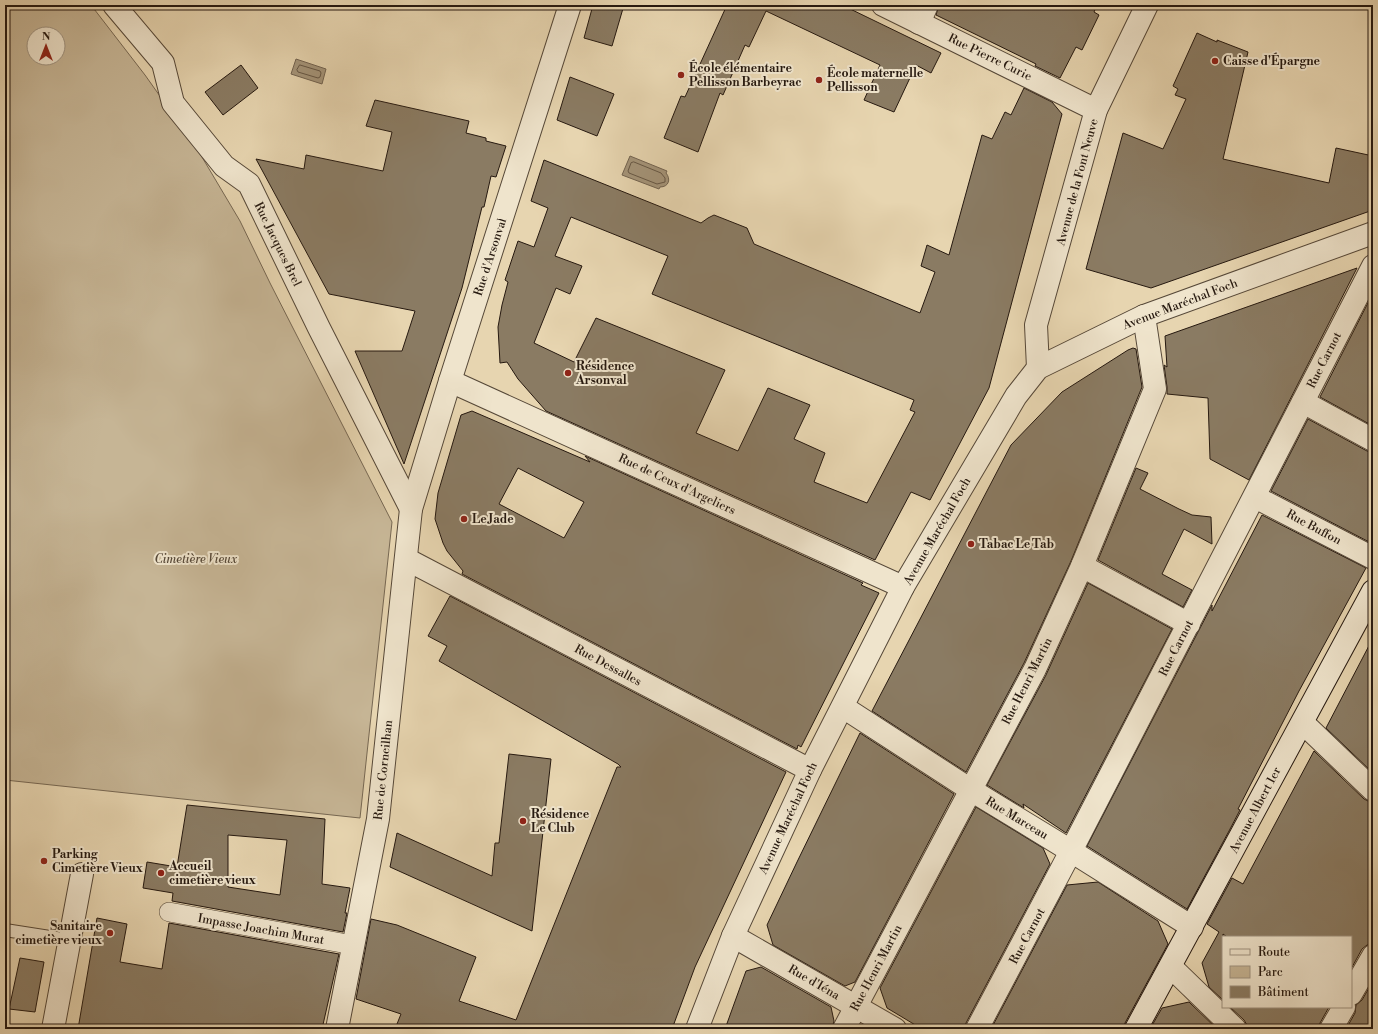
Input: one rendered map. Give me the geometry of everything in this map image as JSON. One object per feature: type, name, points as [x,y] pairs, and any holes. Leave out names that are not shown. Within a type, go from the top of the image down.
[{"type":"street","name":"Rue Jacques Brel","points":[[114,5],[163,63],[173,103],[224,166],[249,184],[319,328],[411,509]]},
{"type":"street","name":"Rue d'Arsonval","points":[[411,509],[450,381],[570,5]]},
{"type":"street","name":"Rue Pierre Curie","points":[[883,5],[923,14],[1096,110]]},
{"type":"street","name":"Avenue de la Font Neuve","points":[[1038,368],[1036,325],[1096,110],[1147,5]]},
{"type":"street","name":"Avenue Maréchal Foch","points":[[697,1029],[733,936],[810,770],[903,587],[1016,396],[1038,368],[1144,316],[1373,233]]},
{"type":"street","name":"Rue Carnot","points":[[977,1029],[1072,851],[1373,266]]},
{"type":"street","name":"Rue Henri Martin","points":[[844,1029],[1035,669],[1082,566],[1155,389],[1144,316]]},
{"type":"street","name":"Rue de Ceux d'Argeliers","points":[[450,381],[903,587]]},
{"type":"street","points":[[1303,402],[1373,440]]},
{"type":"street","name":"Rue Buffon","points":[[1255,497],[1373,558]]},
{"type":"street","name":"Rue de Corneilhan","points":[[336,1029],[378,819],[411,509]]},
{"type":"street","name":"Rue Dessalles","points":[[406,559],[810,770]]},
{"type":"street","points":[[1082,566],[1189,624]]},
{"type":"street","name":"Avenue Albert 1er","points":[[1136,1029],[1373,591]]},
{"type":"street","name":"Rue Marceau","points":[[843,707],[971,790],[1072,851],[1192,927]]},
{"type":"street","points":[[1302,723],[1373,790]]},
{"type":"street","points":[[53,1029],[82,874]]},
{"type":"street","name":"Impasse Joachim Murat","points":[[169,912],[353,945]]},
{"type":"street","name":"Rue d'Iéna","points":[[733,936],[895,1029]]},
{"type":"street","points":[[1352,992],[1373,956]]},
{"type":"street","points":[[1170,967],[1235,1029]]},
{"type":"street","points":[[1331,1029],[1343,1008]]},
{"type":"lane","points":[[5,930],[69,940]]},
{"type":"green space","name":"Cimetière Vieux","points":[[5,5],[91,5],[145,75],[196,147],[240,221],[392,522],[360,818],[5,780]]},
{"type":"water","points":[[296,59],[326,69],[322,84],[291,74]]},
{"type":"water","points":[[630,156],[667,171],[666,173],[669,180],[667,184],[659,189],[622,175]]},
{"type":"building","points":[[593,5],[624,5],[612,46],[584,38]]},
{"type":"building","points":[[727,5],[842,5],[941,53],[931,73],[916,65],[894,112],[864,100],[880,65],[766,11],[749,47],[745,45],[723,95],[720,93],[698,152],[664,138],[681,96],[685,97]]},
{"type":"building","points":[[939,5],[1097,5],[1094,12],[1099,15],[1082,50],[1076,47],[1060,78],[1035,66],[1036,64],[936,15]]},
{"type":"building","points":[[1197,33],[1217,42],[1217,40],[1248,52],[1223,159],[1329,183],[1336,148],[1373,156],[1373,210],[1151,288],[1086,269],[1123,133],[1163,149],[1186,99],[1175,95],[1178,89],[1173,86]]},
{"type":"building","points":[[241,65],[258,88],[223,115],[205,92]]},
{"type":"building","points":[[570,77],[614,94],[597,136],[557,120]]},
{"type":"building","points":[[1024,88],[1052,102],[1062,114],[989,388],[930,500],[911,492],[875,560],[546,411],[518,379],[507,362],[500,363],[498,327],[508,282],[505,280],[518,241],[534,247],[548,208],[531,201],[544,160],[701,223],[714,215],[747,228],[754,244],[920,313],[935,272],[921,266],[927,245],[949,255],[982,135],[992,139],[1005,112],[1011,115]],"holes":[[[571,217],[668,256],[652,294],[914,400],[910,410],[915,412],[867,503],[814,482],[825,453],[794,439],[810,405],[768,388],[738,451],[696,433],[725,370],[596,318],[574,362],[534,343],[556,288],[570,294],[582,266],[555,256]]]},
{"type":"building","points":[[375,100],[469,121],[466,133],[486,138],[486,141],[506,146],[496,177],[491,176],[462,288],[404,464],[355,351],[402,351],[415,311],[329,294],[256,159],[304,169],[306,155],[383,171],[392,132],[366,126]]},
{"type":"building","points":[[1357,268],[1249,480],[1210,459],[1208,398],[1167,394],[1164,365],[1167,367],[1165,336]]},
{"type":"building","points":[[1373,293],[1373,426],[1320,397]]},
{"type":"building","points":[[1133,348],[1136,349],[1142,387],[1071,561],[1024,663],[966,772],[872,711],[1011,445],[1062,392]]},
{"type":"building","points":[[472,411],[590,462],[585,456],[863,583],[861,585],[879,593],[801,747],[798,745],[797,749],[462,574],[463,571],[447,551],[443,543],[435,519],[438,493],[461,415]],"holes":[[[518,468],[584,502],[564,538],[499,504]]]},
{"type":"building","points":[[1308,419],[1367,451],[1373,452],[1373,544],[1271,491]]},
{"type":"building","points":[[1136,468],[1148,473],[1140,489],[1192,515],[1211,517],[1212,544],[1184,529],[1162,574],[1192,590],[1183,607],[1098,560]]},
{"type":"building","points":[[1262,515],[1366,568],[1299,691],[1238,809],[1240,810],[1187,909],[1087,846],[1212,605],[1212,611]]},
{"type":"building","points":[[1088,583],[1172,629],[1066,833],[1023,804],[1024,808],[987,785],[1046,675]]},
{"type":"building","points":[[450,596],[786,772],[695,967],[672,1029],[395,1029],[401,1014],[356,999],[371,919],[397,925],[476,957],[459,1001],[516,1020],[617,767],[621,767],[439,661],[447,646],[428,636]]},
{"type":"building","points":[[1373,638],[1373,773],[1326,728]]},
{"type":"building","points":[[860,733],[954,794],[855,982],[845,986],[773,945],[767,925]]},
{"type":"building","points":[[1314,751],[1364,799],[1373,802],[1373,944],[1367,945],[1362,949],[1352,967],[1352,936],[1226,936],[1223,934],[1222,999],[1209,987],[1202,963],[1219,932],[1207,924],[1232,878],[1243,884]]},
{"type":"building","points":[[509,754],[551,759],[532,931],[390,867],[397,833],[492,876],[495,843],[499,843]]},
{"type":"building","points":[[187,805],[325,819],[322,884],[350,888],[343,932],[172,901],[173,893],[143,888],[147,862],[177,867]],"holes":[[[228,835],[287,840],[280,895],[228,887]]]},
{"type":"building","points":[[976,807],[1043,848],[1050,864],[966,1023],[965,1029],[922,1029],[887,1008],[880,988]]},
{"type":"building","points":[[1098,882],[1158,921],[1168,944],[1125,1023],[1124,1029],[991,1029],[1067,885]]},
{"type":"building","points":[[97,918],[127,924],[120,962],[162,969],[169,923],[339,954],[322,1029],[78,1029]]},
{"type":"building","points":[[20,958],[44,962],[35,1012],[9,1009]]},
{"type":"building","points":[[761,967],[831,1007],[834,1021],[832,1029],[725,1029],[746,971]]},
{"type":"building","points":[[1373,981],[1373,1029],[1346,1029],[1355,1013],[1356,1005],[1362,1000]]},
{"type":"building","points":[[1189,1002],[1217,1029],[1150,1029],[1162,1008]]},
{"type":"building","points":[[1231,1008],[1328,1008],[1320,1023],[1319,1029],[1247,1029],[1247,1025],[1244,1020]]},
{"type":"place","name":"Caisse d'Épargne","points":[[1215,61]]},
{"type":"place","name":"École élémentaire Pellisson Barbeyrac","points":[[681,75]]},
{"type":"place","name":"École maternelle Pellisson","points":[[819,80]]},
{"type":"place","name":"Résidence Arsonval","points":[[568,373]]},
{"type":"place","name":"Le Jade","points":[[464,519]]},
{"type":"place","name":"Tabac Le Tab","points":[[971,544]]},
{"type":"place","name":"Résidence Le Club","points":[[523,821]]},
{"type":"place","name":"Parking Cimetière Vieux","points":[[44,861]]},
{"type":"place","name":"Accueil cimetière vieux","points":[[161,873]]},
{"type":"place","name":"Sanitaire cimetière vieux","points":[[110,933]]}]
